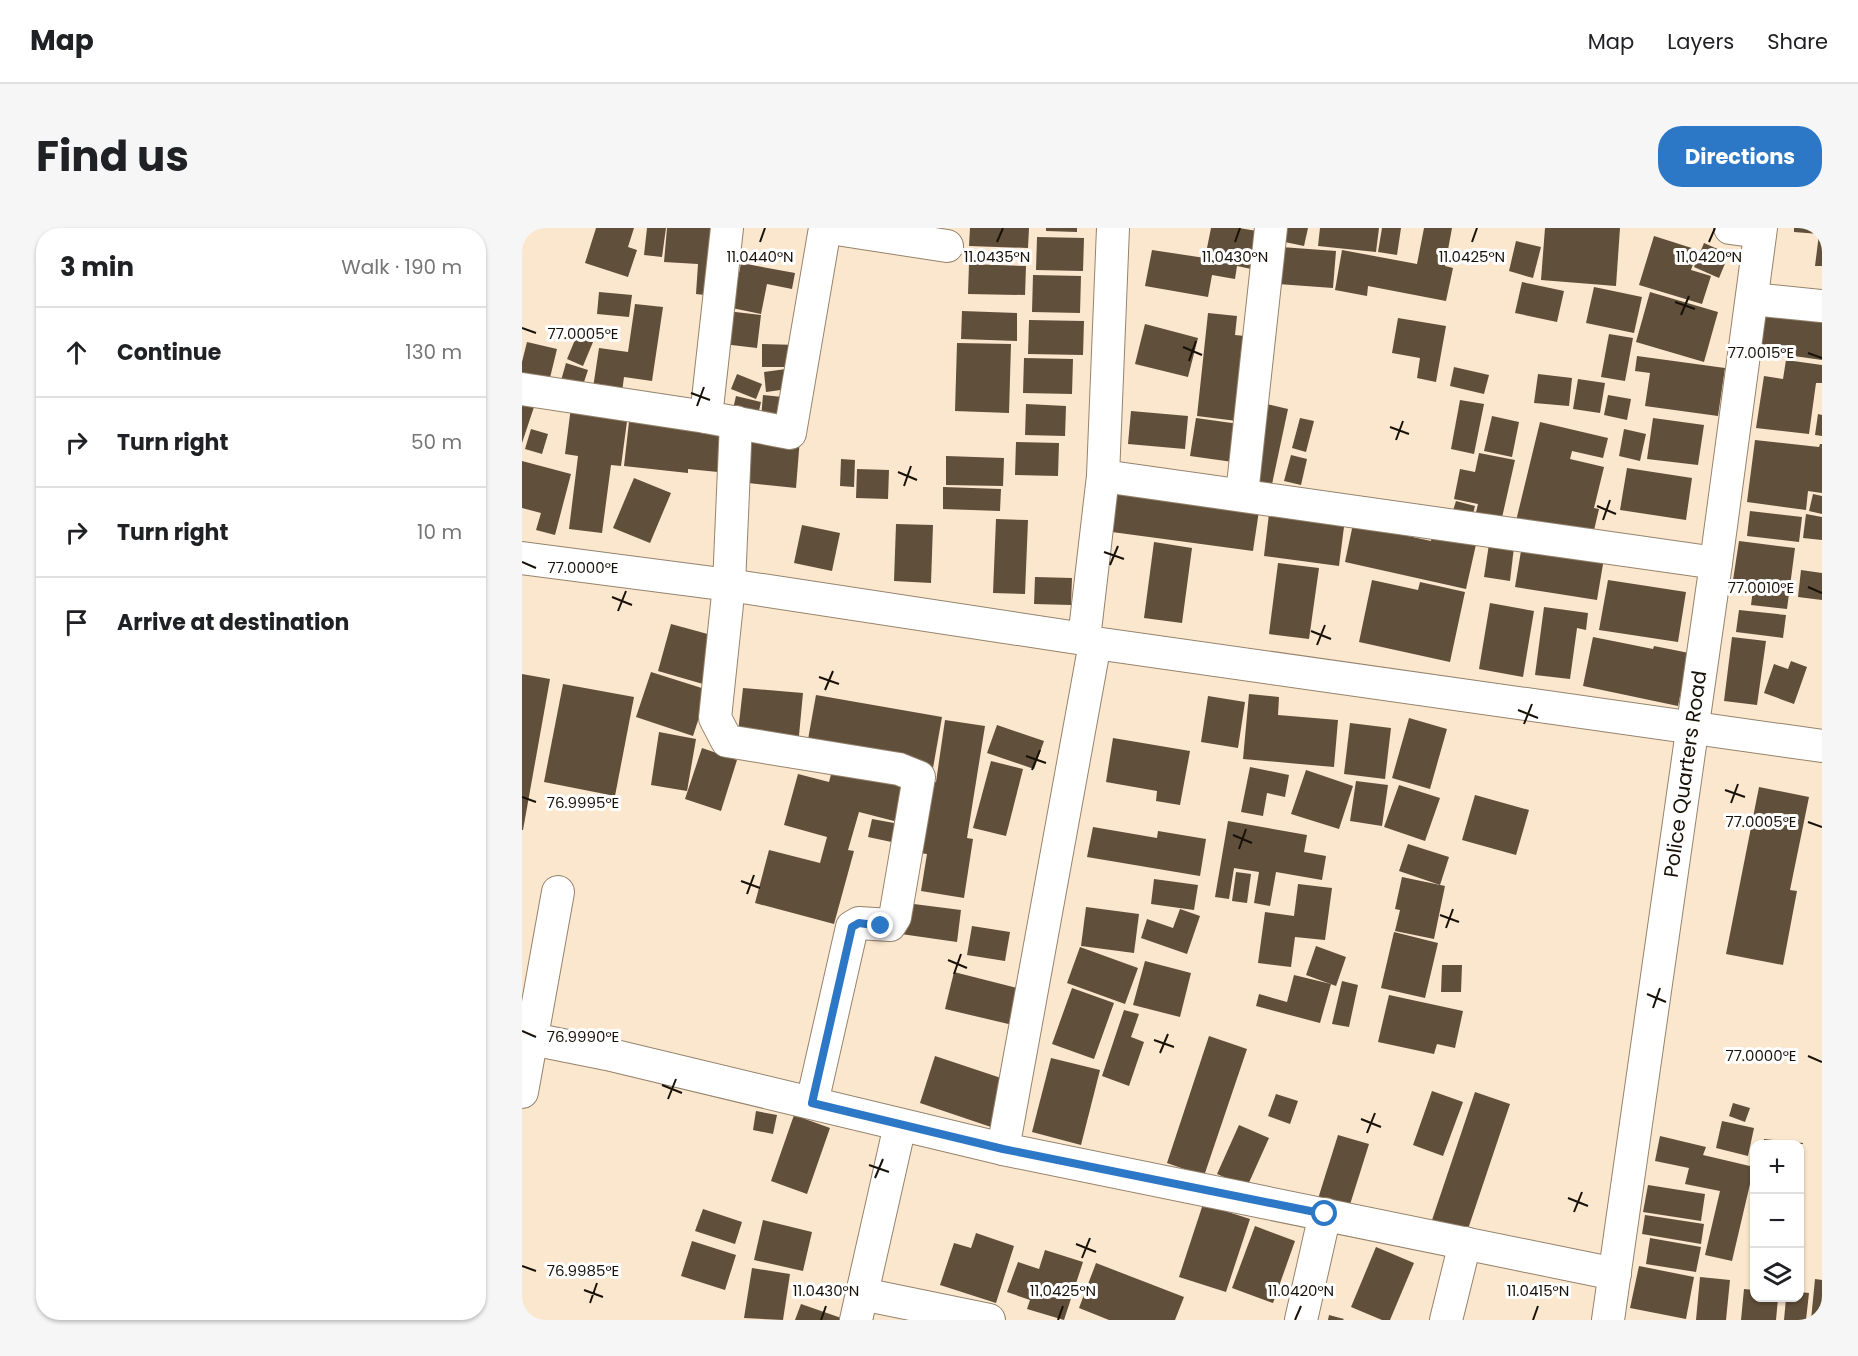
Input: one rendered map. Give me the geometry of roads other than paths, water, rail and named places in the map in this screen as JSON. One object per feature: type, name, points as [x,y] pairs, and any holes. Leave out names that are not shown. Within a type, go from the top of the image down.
[{"type":"street","points":[[728,228],[721,419],[729,585],[715,718],[727,741],[899,769],[919,777],[895,917],[890,925],[859,923],[852,927],[812,1103]]},
{"type":"street","points":[[522,389],[721,419],[790,433],[825,228]]},
{"type":"street","points":[[830,228],[947,246]]},
{"type":"street","points":[[1003,1149],[1090,641],[1103,476],[1113,228]]},
{"type":"street","points":[[1242,494],[1271,228]]},
{"type":"street","name":"Police Quarters Road","points":[[1608,1320],[1752,299],[1750,229]]},
{"type":"street","points":[[1752,299],[1822,306]]},
{"type":"street","points":[[1103,476],[1716,563]]},
{"type":"street","points":[[522,558],[729,585],[1090,641],[1822,746]]},
{"type":"street","points":[[522,1092],[558,892]]},
{"type":"street","points":[[532,1040],[607,1054],[1003,1149],[1615,1274]]},
{"type":"street","points":[[900,1125],[859,1307],[989,1320]]},
{"type":"street","points":[[1301,1320],[1325,1214]]},
{"type":"street","points":[[1446,1320],[1465,1243]]}]
